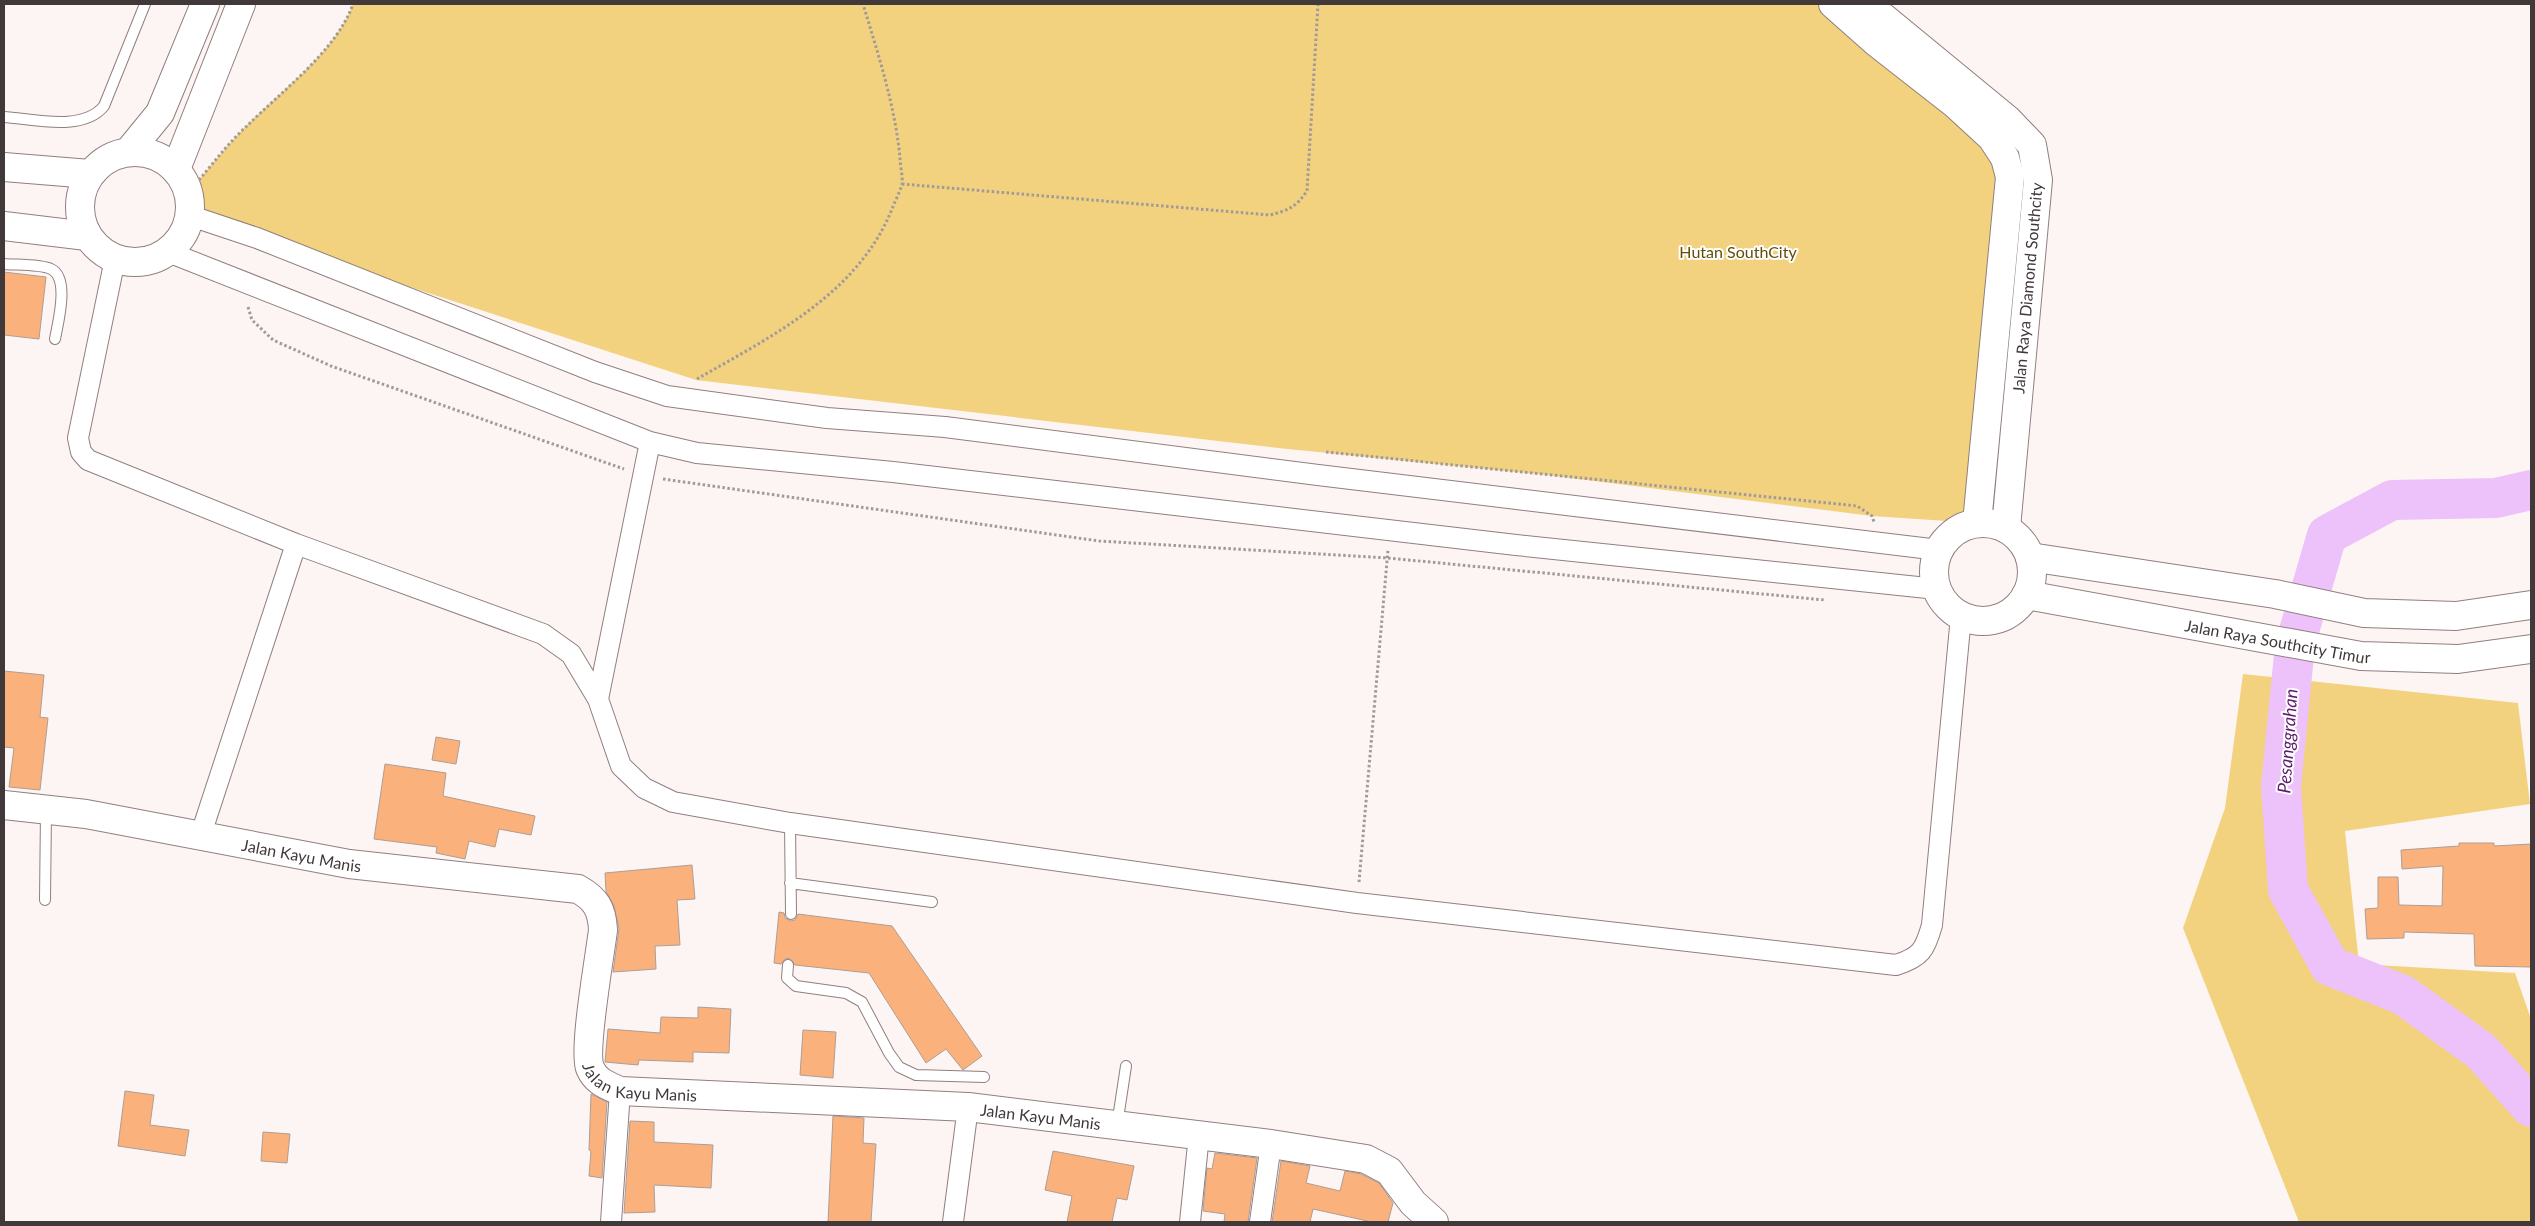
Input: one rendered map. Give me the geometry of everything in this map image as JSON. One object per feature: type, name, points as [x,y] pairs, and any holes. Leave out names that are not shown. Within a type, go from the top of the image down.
[{"type":"street","points":[[129,151],[160,113],[205,4]]},
{"type":"street","points":[[241,4],[185,192],[183,237],[168,252],[151,260],[133,263],[115,259],[99,250],[87,236],[80,215],[81,194],[90,174],[107,158],[129,151],[147,152],[163,158],[185,192],[257,238],[595,372],[667,396],[827,418],[945,427],[1939,550]]},
{"type":"street","name":"Jalan Raya Diamond Southcity","points":[[1833,4],[1878,44],[1955,104],[1992,138],[2005,158],[2010,176],[1977,523]]},
{"type":"street","name":"Jalan Raya Diamond Southcity","points":[[1867,4],[2007,119],[2032,145],[2038,180],[2006,528]]},
{"type":"street","points":[[4,167],[90,174]]},
{"type":"street","points":[[7,228],[87,236]]},
{"type":"street","points":[[168,252],[650,442],[697,453],[893,472],[1174,507],[1937,589]]},
{"type":"street","points":[[115,259],[78,438],[81,452],[88,460],[296,544],[543,634],[571,654],[598,699],[621,766],[644,788],[674,802],[790,824],[1357,903],[1896,965],[1914,960],[1926,946],[1932,925],[1961,616]]},
{"type":"street","points":[[598,699],[650,442]]},
{"type":"street","points":[[1977,523],[1992,524],[2006,528],[2021,541],[2030,557],[2032,576],[2026,594],[2015,609],[1998,618],[1979,620],[1961,616],[1946,604],[1937,589],[1934,569],[1939,550],[1948,537],[1961,528],[1977,523]]},
{"type":"street","points":[[200,837],[296,544]]},
{"type":"street","points":[[2030,557],[2275,594],[2374,613],[2456,616],[2531,605]]},
{"type":"street","name":"Jalan Raya Southcity Timur","points":[[2026,594],[2362,656],[2458,659],[2531,649]]},
{"type":"street","name":"Jalan Kayu Manis","points":[[4,806],[86,814],[349,864],[578,889],[592,897],[602,914],[603,930],[588,1056],[595,1077],[603,1084],[620,1091],[968,1107],[1271,1144],[1366,1159],[1377,1163],[1389,1171],[1413,1203],[1434,1222]]},
{"type":"street","points":[[611,1222],[620,1091]]},
{"type":"street","points":[[953,1222],[968,1107]]},
{"type":"street","points":[[1190,1222],[1199,1135]]},
{"type":"street","points":[[1260,1222],[1271,1144]]},
{"type":"lane","points":[[4,118],[79,122],[98,114],[104,106],[144,4]]},
{"type":"lane","points":[[4,264],[50,269],[59,275],[62,286],[55,339]]},
{"type":"lane","points":[[45,900],[46,809]]},
{"type":"lane","points":[[790,824],[791,914]]},
{"type":"lane","points":[[790,883],[932,902]]},
{"type":"lane","points":[[788,965],[787,978],[796,986],[846,993],[862,1002],[889,1054],[899,1068],[916,1075],[984,1077]]},
{"type":"lane","points":[[1117,1125],[1126,1066]]},
{"type":"path","points":[[185,192],[246,126],[324,49],[341,28],[353,4]]},
{"type":"path","points":[[667,396],[778,332],[854,272],[888,219],[902,184],[898,142],[884,73],[863,4]]},
{"type":"path","points":[[902,184],[1270,215],[1284,211],[1297,205],[1307,191],[1318,4]]},
{"type":"path","points":[[696,380],[705,381]]},
{"type":"path","points":[[1316,451],[1857,506],[1872,516],[1884,544]]},
{"type":"path","points":[[1357,903],[1390,529]]},
{"type":"green space","name":"Hutan SouthCity","points":[[353,4],[1833,4],[2005,158],[1977,523],[1872,516],[1547,475],[1278,448],[696,380],[191,216],[189,192],[240,133],[321,54],[345,21]]},
{"type":"green space","points":[[2243,674],[2518,703],[2530,804],[2345,831],[2359,964],[2515,973],[2531,1019],[2531,1222],[2299,1222],[2183,928],[2225,808]]},
{"type":"building","points":[[4,272],[46,277],[39,339],[4,335]]},
{"type":"building","points":[[4,671],[44,675],[40,717],[48,718],[40,790],[9,787],[14,748],[4,747]]},
{"type":"building","points":[[436,737],[460,741],[456,764],[432,760]]},
{"type":"building","points":[[385,764],[446,773],[443,796],[535,816],[531,835],[499,829],[495,847],[469,841],[465,859],[436,853],[437,847],[374,839]]},
{"type":"building","points":[[2459,843],[2494,843],[2494,846],[2531,844],[2531,967],[2475,966],[2474,934],[2404,932],[2404,938],[2367,939],[2365,909],[2378,908],[2378,877],[2398,877],[2399,905],[2442,906],[2443,866],[2402,869],[2401,850],[2459,846]]},
{"type":"building","points":[[692,865],[695,899],[677,900],[680,945],[655,946],[656,969],[613,972],[619,929],[614,906],[606,891],[605,873]]},
{"type":"building","points":[[779,912],[784,913],[785,918],[791,921],[795,920],[798,914],[892,926],[982,1056],[963,1070],[946,1049],[926,1063],[869,973],[795,965],[789,958],[785,959],[781,964],[774,963]]},
{"type":"building","points":[[698,1007],[731,1009],[729,1053],[693,1052],[693,1062],[639,1060],[638,1065],[605,1062],[608,1029],[660,1033],[661,1017],[698,1018]]},
{"type":"building","points":[[803,1030],[836,1032],[833,1078],[800,1075]]},
{"type":"building","points":[[125,1091],[154,1095],[150,1125],[189,1130],[185,1156],[118,1146]]},
{"type":"building","points":[[591,1094],[607,1102],[602,1178],[589,1176]]},
{"type":"building","points":[[833,1116],[864,1118],[863,1143],[876,1144],[871,1222],[828,1222]]},
{"type":"building","points":[[630,1121],[654,1122],[654,1142],[713,1145],[711,1188],[654,1185],[655,1212],[624,1213]]},
{"type":"building","points":[[263,1132],[290,1134],[287,1163],[261,1161]]},
{"type":"building","points":[[1053,1151],[1134,1166],[1127,1200],[1117,1198],[1112,1222],[1067,1222],[1072,1196],[1045,1190]]},
{"type":"building","points":[[1215,1153],[1257,1158],[1248,1222],[1224,1222],[1225,1214],[1203,1211],[1207,1168],[1212,1169]]},
{"type":"building","points":[[1281,1161],[1310,1166],[1306,1183],[1340,1191],[1345,1171],[1361,1174],[1379,1183],[1393,1203],[1388,1222],[1372,1222],[1313,1209],[1310,1222],[1272,1222]]},
{"type":"waterway","name":"Pesanggrahan","points":[[2531,490],[2496,498],[2392,500],[2327,535],[2295,645],[2281,786],[2288,890],[2330,966],[2403,995],[2481,1051],[2531,1107]]}]
